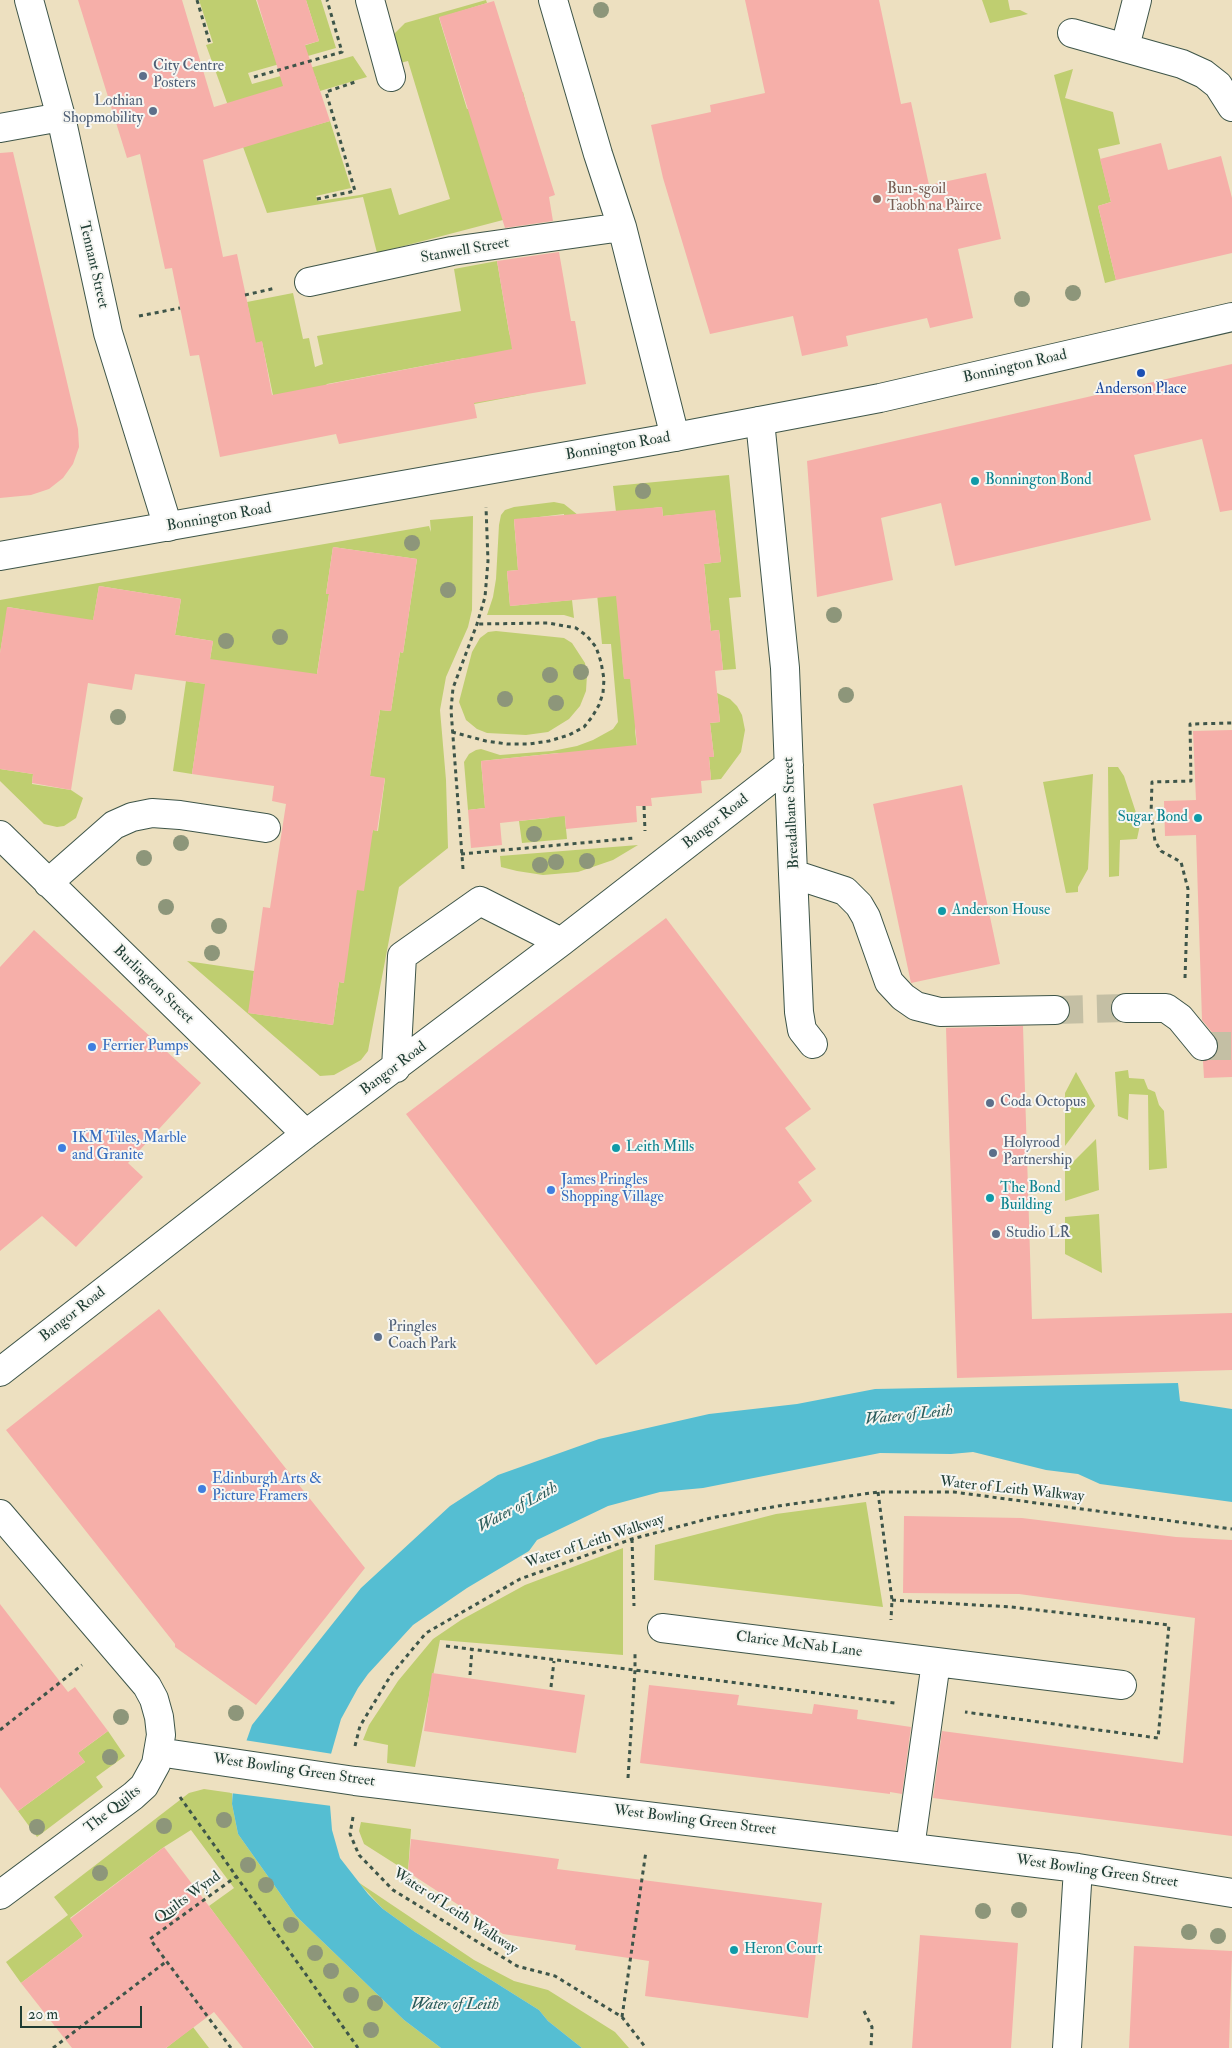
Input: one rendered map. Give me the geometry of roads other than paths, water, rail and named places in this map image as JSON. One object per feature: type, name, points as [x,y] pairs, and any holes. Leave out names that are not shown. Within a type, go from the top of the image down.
[{"type":"street","name":"Tennant Street","points":[[29,0],[61,116],[108,333],[168,527]]},
{"type":"street","points":[[370,0],[390,74]]},
{"type":"street","points":[[553,0],[598,154],[622,227],[675,437]]},
{"type":"street","points":[[1126,48],[1137,0]]},
{"type":"street","points":[[1072,33],[1182,64],[1204,74],[1218,85],[1232,107]]},
{"type":"street","points":[[0,128],[61,116]]},
{"type":"street","name":"Stanwell Street","points":[[309,282],[452,251],[622,227]]},
{"type":"street","name":"Bonnington Road","points":[[0,556],[481,472],[880,398],[1232,317]]},
{"type":"street","name":"Breadalbane Street","points":[[760,421],[786,668],[793,874],[845,891],[859,905],[866,917],[890,982],[903,997],[916,1006],[940,1012],[1055,1010]]},
{"type":"street","name":"Bangor Road","points":[[0,1372],[306,1134],[561,942],[789,765]]},
{"type":"street","points":[[48,883],[114,825],[132,817],[152,814],[180,815],[266,828]]},
{"type":"street","name":"Burlington Street","points":[[0,835],[306,1134]]},
{"type":"street","points":[[793,874],[799,1012],[802,1030],[814,1044]]},
{"type":"street","points":[[396,1068],[402,956],[480,900],[561,942]]},
{"type":"street","points":[[1126,1008],[1166,1008],[1180,1018],[1203,1046]]},
{"type":"street","name":"The Quilts","points":[[0,1514],[147,1686],[154,1699],[161,1735],[157,1758],[144,1786],[0,1896]]},
{"type":"street","name":"Clarice McNab Lane","points":[[662,1628],[1122,1685]]},
{"type":"street","points":[[910,1848],[936,1662]]},
{"type":"street","name":"West Bowling Green Street","points":[[157,1758],[228,1762],[364,1782],[1078,1868],[1232,1893]]},
{"type":"street","points":[[1067,2048],[1078,1868]]},
{"type":"water","name":"Water of Leith","points":[[1178,1383],[1180,1401],[1232,1409],[1232,1502],[1100,1484],[1078,1474],[1046,1470],[973,1452],[951,1454],[880,1453],[703,1488],[660,1492],[608,1506],[537,1540],[529,1551],[467,1588],[413,1625],[368,1674],[341,1719],[327,1768],[332,1830],[340,1858],[368,1894],[383,1909],[415,1932],[539,2010],[548,2021],[582,2048],[441,2048],[404,2020],[296,1916],[238,1834],[232,1804],[233,1788],[241,1756],[252,1725],[361,1588],[450,1506],[498,1475],[599,1439],[709,1414],[797,1404],[875,1389]]},
{"type":"tunnel","points":[[1055,1010],[1126,1008]]},
{"type":"tunnel","points":[[1203,1046],[1232,1046]]},
{"type":"place","name":"City Centre Posters","points":[[143,76]]},
{"type":"place","name":"Lothian Shopmobility","points":[[153,111]]},
{"type":"place","name":"Bun-sgoil Taobh na Pàirce","points":[[877,199]]},
{"type":"place","name":"Anderson Place","points":[[1141,373]]},
{"type":"place","name":"Bonnington Bond","points":[[975,481]]},
{"type":"place","name":"Sugar Bond","points":[[1198,818]]},
{"type":"place","name":"Anderson House","points":[[942,911]]},
{"type":"place","name":"Ferrier Pumps","points":[[92,1047]]},
{"type":"place","name":"Coda Octopus","points":[[990,1103]]},
{"type":"place","name":"IKM Tiles, Marble and Granite","points":[[62,1148]]},
{"type":"place","name":"Leith Mills","points":[[616,1148]]},
{"type":"place","name":"Holyrood Partnership","points":[[993,1153]]},
{"type":"place","name":"James Pringles Shopping Village","points":[[551,1190]]},
{"type":"place","name":"The Bond Building","points":[[990,1198]]},
{"type":"place","name":"Studio LR","points":[[996,1234]]},
{"type":"place","name":"Pringles Coach Park","points":[[378,1337]]},
{"type":"place","name":"Edinburgh Arts & Picture Framers","points":[[202,1489]]},
{"type":"place","name":"Heron Court","points":[[734,1950]]}]
